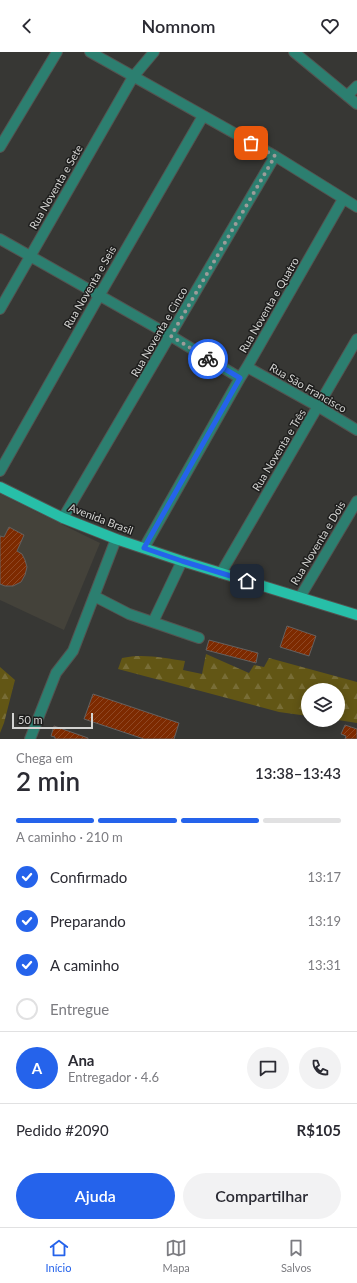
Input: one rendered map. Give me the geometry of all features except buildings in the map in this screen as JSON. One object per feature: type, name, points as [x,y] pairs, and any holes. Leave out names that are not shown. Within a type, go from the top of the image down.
[{"type":"main road","name":"Avenida Brasil","points":[[0,487],[63,518],[116,539],[357,615]]},
{"type":"street","points":[[0,147],[57,52]]},
{"type":"street","points":[[90,52],[275,156],[357,207]]},
{"type":"street","name":"Rua Noventa e Sete","points":[[0,309],[133,77],[154,52]]},
{"type":"street","points":[[294,52],[357,104]]},
{"type":"street","points":[[348,96],[357,86]]},
{"type":"street","name":"Rua Noventa e Seis","points":[[0,472],[203,116]]},
{"type":"street","name":"Rua Noventa e Cinco","points":[[63,518],[171,336],[275,156]]},
{"type":"street","name":"Rua Noventa e Quatro","points":[[144,548],[343,199]]},
{"type":"street","points":[[0,239],[171,336],[240,378]]},
{"type":"street","name":"Rua Noventa e Três","points":[[221,573],[357,340]]},
{"type":"street","name":"Rua São Francisco","points":[[247,367],[357,430]]},
{"type":"street","name":"Rua Noventa e Dois","points":[[300,598],[357,501]]},
{"type":"street","points":[[30,739],[56,673],[73,651],[116,539]]},
{"type":"street","points":[[153,622],[182,561]]},
{"type":"street","points":[[94,596],[129,614],[198,638]]},
{"type":"shaded area","points":[[0,494],[100,543],[64,630],[0,600]]},
{"type":"green space","points":[[206,654],[249,673],[254,665],[264,667],[269,658],[357,682],[357,723],[345,721],[345,683],[301,683],[301,715],[279,712],[118,669],[122,658],[137,656],[162,657],[185,661],[183,670],[202,674]]},
{"type":"green space","points":[[0,667],[15,680],[0,733]]},
{"type":"way so far","points":[[208,359],[171,336],[275,156],[251,143]]},
{"type":"route","points":[[208,359],[240,378],[144,548],[247,581]]}]
